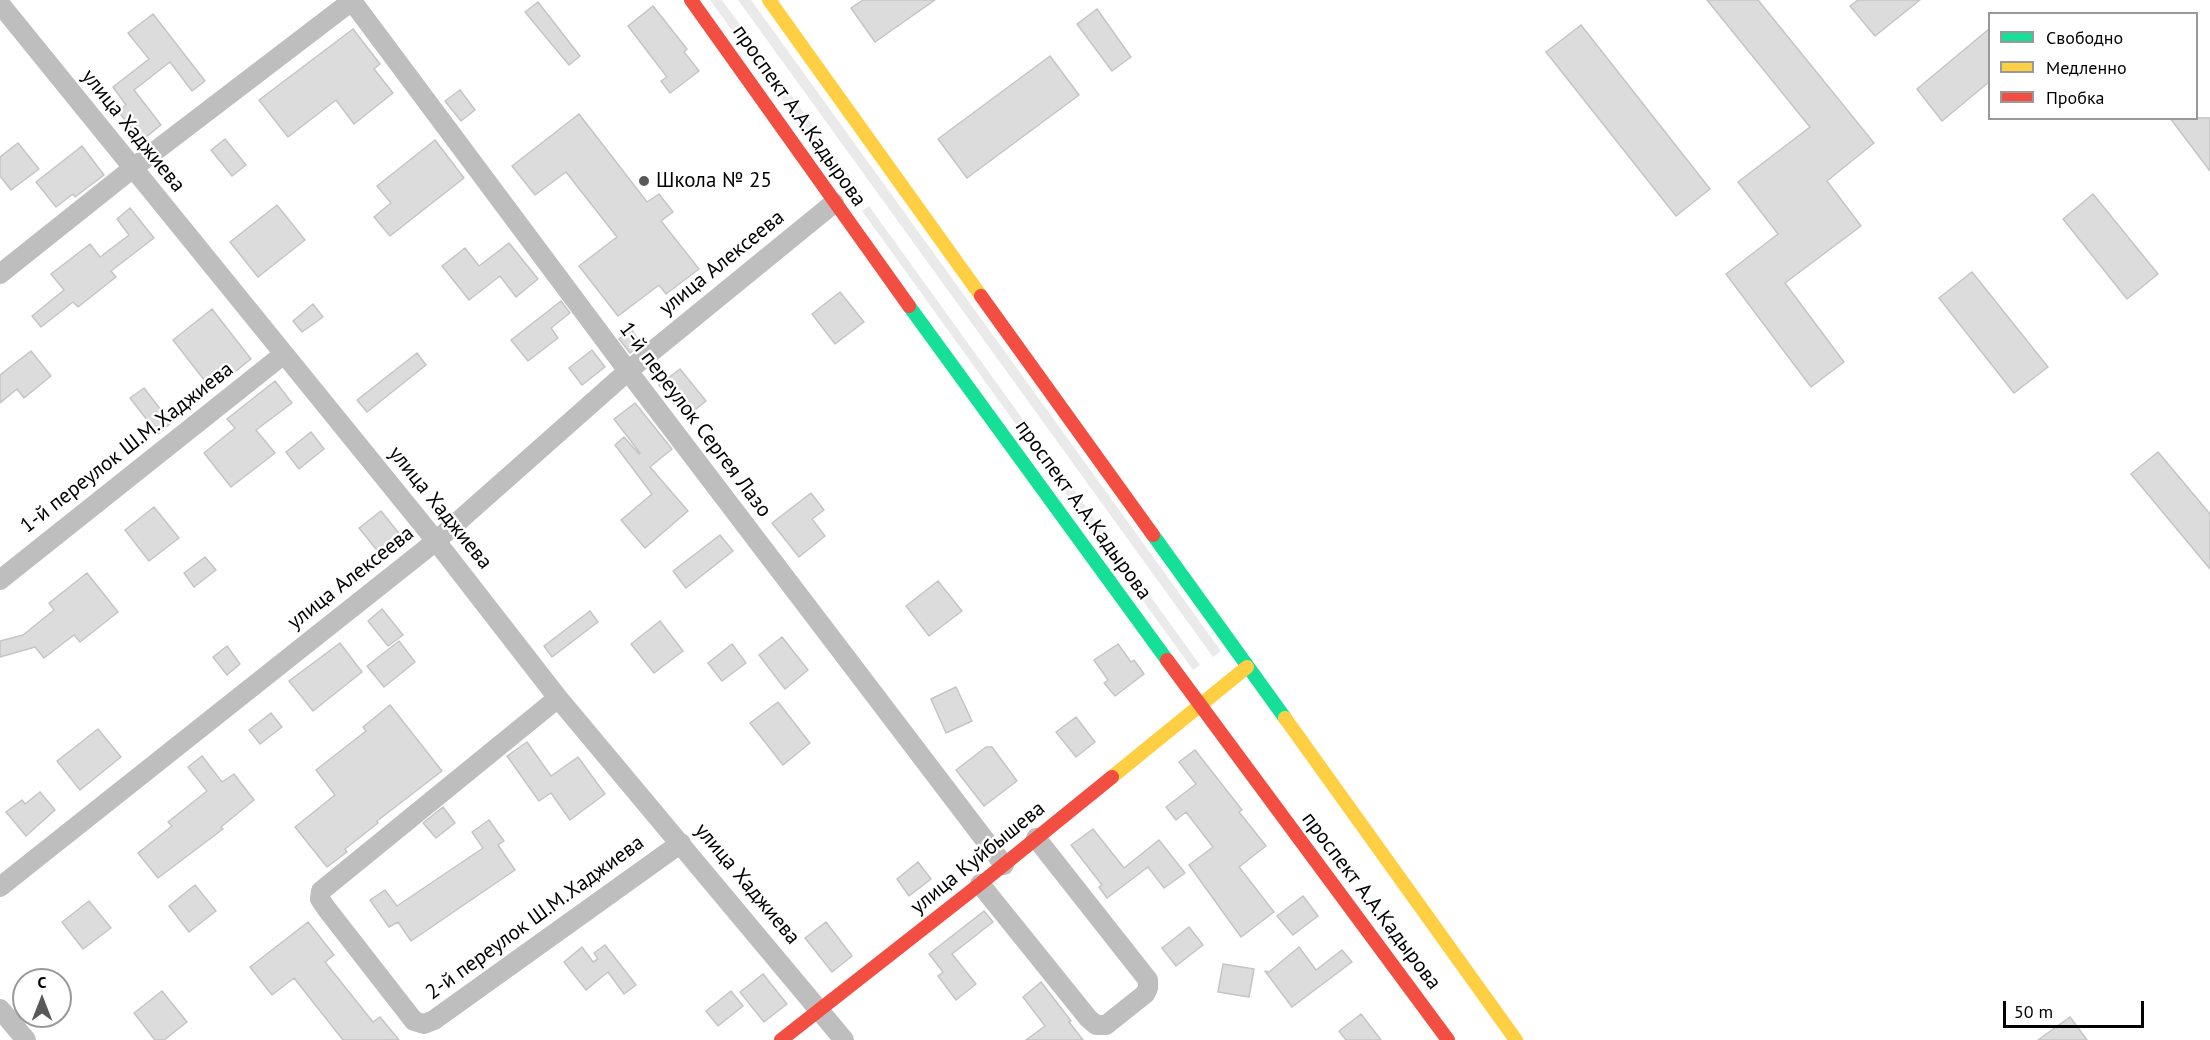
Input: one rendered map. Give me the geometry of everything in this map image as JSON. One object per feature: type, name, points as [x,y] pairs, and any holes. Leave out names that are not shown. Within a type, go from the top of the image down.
[{"type":"street","points":[[0,274],[133,168],[352,0]]},
{"type":"street","name":"1-й переулок Сергея Лазо","points":[[352,0],[628,371],[1004,865]]},
{"type":"street","name":"проспект А.А.Кадырова","points":[[691,0],[834,203],[1200,705],[1448,1040]]},
{"type":"street","name":"проспект А.А.Кадырова","points":[[769,0],[1516,1040]]},
{"type":"street","name":"улица Хаджиева","points":[[0,4],[436,541],[558,698],[844,1040]]},
{"type":"street","name":"улица Алексеева","points":[[0,887],[436,541],[628,371],[834,203]]},
{"type":"street","name":"1-й переулок Ш.М.Хаджиева","points":[[0,580],[284,354]]},
{"type":"street","name":"улица Куйбышева","points":[[781,1040],[1004,865],[1247,667]]},
{"type":"street","name":"2-й переулок Ш.М.Хаджиева","points":[[558,698],[321,891],[320,899],[326,908],[414,1021],[424,1024],[434,1020],[681,843]]},
{"type":"street","points":[[980,884],[1096,1025],[1106,1025],[1145,994],[1148,980],[1036,838]]},
{"type":"street","points":[[0,1009],[26,1040]]},
{"type":"shaded area","points":[[710,0],[722,0],[862,193],[854,198]]},
{"type":"shaded area","points":[[738,0],[751,0],[1221,651],[1213,657]]},
{"type":"shaded area","points":[[869,206],[1200,665],[1193,670],[862,211]]},
{"type":"building","points":[[863,0],[935,0],[875,42],[851,8]]},
{"type":"building","points":[[1707,0],[1758,0],[1874,143],[1827,181],[1861,226],[1785,283],[1844,362],[1811,387],[1726,274],[1778,234],[1738,182],[1810,127]]},
{"type":"building","points":[[1858,0],[1920,0],[1875,36],[1850,6]]},
{"type":"building","points":[[538,2],[580,56],[569,65],[525,12]]},
{"type":"building","points":[[653,6],[687,49],[684,52],[699,71],[670,93],[661,81],[667,77],[628,26]]},
{"type":"building","points":[[1097,9],[1131,57],[1112,71],[1077,24]]},
{"type":"building","points":[[153,14],[205,81],[192,91],[170,62],[134,90],[161,125],[141,141],[118,111],[126,105],[113,87],[149,59],[128,33]]},
{"type":"building","points":[[1581,25],[1710,189],[1676,216],[1546,52]]},
{"type":"building","points":[[353,29],[380,64],[374,69],[393,93],[354,124],[336,100],[288,137],[259,100]]},
{"type":"building","points":[[1988,30],[1988,83],[1942,121],[1917,89]]},
{"type":"building","points":[[1050,56],[1079,95],[967,178],[938,139]]},
{"type":"building","points":[[460,90],[475,110],[461,121],[445,101]]},
{"type":"building","points":[[579,114],[647,202],[659,194],[673,212],[661,221],[699,269],[666,294],[659,285],[618,316],[579,266],[617,237],[566,172],[535,195],[512,166]]},
{"type":"building","points":[[2210,118],[2210,171],[2172,120]]},
{"type":"building","points":[[225,139],[246,165],[232,176],[211,150]]},
{"type":"building","points":[[435,140],[464,178],[390,236],[374,217],[391,203],[377,186]]},
{"type":"building","points":[[18,143],[39,169],[11,190],[0,176],[0,157]]},
{"type":"building","points":[[82,146],[104,175],[75,197],[73,194],[56,207],[36,182]]},
{"type":"building","points":[[2093,194],[2158,274],[2127,299],[2063,219]]},
{"type":"building","points":[[277,205],[305,240],[258,277],[230,242]]},
{"type":"building","points":[[130,208],[154,238],[111,271],[116,277],[78,307],[73,302],[41,327],[32,316],[64,290],[51,274],[90,244],[100,257],[129,235],[117,219]]},
{"type":"building","points":[[509,243],[538,279],[516,297],[500,276],[469,300],[442,266],[465,248],[479,266]]},
{"type":"building","points":[[1972,272],[2048,367],[2014,393],[1939,298]]},
{"type":"building","points":[[840,292],[864,322],[835,344],[812,314]]},
{"type":"building","points":[[561,301],[570,313],[551,328],[558,338],[528,361],[511,340]]},
{"type":"building","points":[[313,304],[323,317],[302,332],[293,321]]},
{"type":"building","points":[[212,309],[251,359],[212,390],[173,340]]},
{"type":"building","points":[[631,329],[641,344],[630,353],[619,339]]},
{"type":"building","points":[[592,350],[605,367],[582,385],[569,368]]},
{"type":"building","points":[[31,351],[51,376],[24,398],[17,389],[0,403],[0,375]]},
{"type":"building","points":[[417,353],[426,365],[367,412],[357,400]]},
{"type":"building","points":[[680,369],[706,401],[685,418],[659,385]]},
{"type":"building","points":[[275,381],[292,403],[256,430],[275,453],[231,487],[204,453],[235,428],[227,419]]},
{"type":"building","points":[[144,388],[171,423],[158,434],[130,398]]},
{"type":"building","points":[[635,403],[672,449],[650,467],[688,511],[645,548],[621,520],[652,494],[615,445],[624,437],[640,453],[614,419]]},
{"type":"building","points":[[311,432],[324,449],[299,469],[286,452]]},
{"type":"building","points":[[2158,452],[2210,514],[2210,569],[2131,474]]},
{"type":"building","points":[[811,493],[824,510],[812,519],[825,536],[799,557],[772,523]]},
{"type":"building","points":[[154,507],[179,538],[149,561],[125,530]]},
{"type":"building","points":[[381,511],[402,537],[380,554],[359,528]]},
{"type":"building","points":[[720,535],[733,551],[686,588],[673,571]]},
{"type":"building","points":[[205,557],[216,570],[194,587],[184,573]]},
{"type":"building","points":[[87,573],[118,612],[80,642],[74,635],[44,658],[35,647],[0,657],[0,641],[23,635],[54,610],[49,603]]},
{"type":"building","points":[[938,581],[962,611],[929,636],[906,606]]},
{"type":"building","points":[[382,609],[403,635],[388,646],[368,621]]},
{"type":"building","points":[[590,611],[598,622],[552,657],[544,646]]},
{"type":"building","points":[[660,621],[683,651],[654,673],[631,644]]},
{"type":"building","points":[[782,637],[808,670],[785,689],[759,655]]},
{"type":"building","points":[[399,641],[415,662],[384,687],[367,666]]},
{"type":"building","points":[[340,643],[362,672],[313,711],[289,681]]},
{"type":"building","points":[[732,644],[746,663],[722,681],[708,663]]},
{"type":"building","points":[[1118,644],[1131,662],[1134,660],[1144,674],[1115,696],[1104,683],[1108,680],[1094,660]]},
{"type":"building","points":[[227,646],[240,664],[227,675],[213,657]]},
{"type":"building","points":[[956,687],[972,721],[946,733],[931,699]]},
{"type":"building","points":[[778,702],[810,743],[783,765],[750,723]]},
{"type":"building","points":[[390,705],[442,771],[377,821],[378,823],[345,849],[347,852],[327,867],[295,827],[335,795],[316,770],[366,731],[363,727]]},
{"type":"building","points":[[271,713],[282,727],[260,744],[249,730]]},
{"type":"building","points":[[1076,717],[1095,742],[1076,757],[1056,732]]},
{"type":"building","points":[[98,729],[121,757],[80,790],[57,761]]},
{"type":"building","points":[[527,742],[551,776],[578,757],[605,794],[570,820],[551,793],[539,801],[507,756]]},
{"type":"building","points":[[986,747],[992,747],[1017,781],[984,806],[956,770]]},
{"type":"building","points":[[1195,750],[1242,810],[1239,812],[1266,846],[1239,867],[1274,912],[1241,937],[1189,865],[1213,847],[1186,812],[1176,820],[1166,807],[1196,784],[1179,762]]},
{"type":"building","points":[[202,756],[222,782],[234,774],[254,800],[221,827],[223,829],[158,878],[138,853],[172,826],[168,822],[207,791],[188,767]]},
{"type":"building","points":[[40,792],[55,810],[26,836],[6,812],[22,800],[25,804]]},
{"type":"building","points":[[443,807],[455,823],[436,838],[423,823]]},
{"type":"building","points":[[489,820],[504,841],[498,845],[515,870],[411,941],[398,922],[389,927],[370,900],[385,890],[397,906],[483,848],[472,832]]},
{"type":"building","points":[[1093,829],[1124,868],[1159,840],[1185,873],[1164,888],[1148,867],[1107,898],[1099,887],[1102,885],[1071,845]]},
{"type":"building","points":[[918,862],[931,879],[909,896],[897,879]]},
{"type":"building","points":[[195,885],[216,911],[189,932],[169,906]]},
{"type":"building","points":[[1303,896],[1318,916],[1293,935],[1277,916]]},
{"type":"building","points":[[89,901],[111,928],[83,949],[62,922]]},
{"type":"building","points":[[984,911],[993,922],[952,954],[976,984],[956,1000],[938,976],[943,972],[929,954]]},
{"type":"building","points":[[308,922],[334,955],[325,962],[373,1022],[380,1017],[399,1040],[343,1040],[294,978],[272,995],[250,967]]},
{"type":"building","points":[[826,922],[852,956],[832,972],[805,938]]},
{"type":"building","points":[[1189,927],[1203,945],[1176,966],[1162,948]]},
{"type":"building","points":[[605,945],[636,985],[624,994],[608,972],[586,990],[564,962],[582,947],[593,962],[598,959],[594,953]]},
{"type":"building","points":[[1299,947],[1316,970],[1342,950],[1352,962],[1292,1007],[1265,971],[1269,972]]},
{"type":"building","points":[[1223,964],[1254,969],[1249,997],[1218,992]]},
{"type":"building","points":[[763,974],[787,1004],[764,1022],[740,992]]},
{"type":"building","points":[[1041,982],[1083,1040],[1026,1040],[1045,1026],[1023,997]]},
{"type":"building","points":[[162,991],[187,1022],[164,1040],[155,1040],[134,1013]]},
{"type":"building","points":[[731,991],[743,1006],[718,1026],[706,1011]]},
{"type":"building","points":[[1361,1014],[1381,1040],[1346,1040],[1339,1031]]},
{"type":"building","points":[[2070,1017],[2087,1040],[2038,1040]]},
{"type":"traffic: fast","points":[[909,306],[1167,660]]},
{"type":"traffic: fast","points":[[1153,535],[1285,718]]},
{"type":"traffic: slow","points":[[769,0],[981,296]]},
{"type":"traffic: slow","points":[[1112,777],[1247,667]]},
{"type":"traffic: slow","points":[[1285,718],[1516,1040]]},
{"type":"traffic: jam","points":[[691,0],[909,306]]},
{"type":"traffic: jam","points":[[981,296],[1153,535]]},
{"type":"traffic: jam","points":[[1167,660],[1448,1040]]},
{"type":"traffic: jam","points":[[781,1040],[1112,777]]},
{"type":"place","name":"Школа № 25","points":[[644,181]]}]
